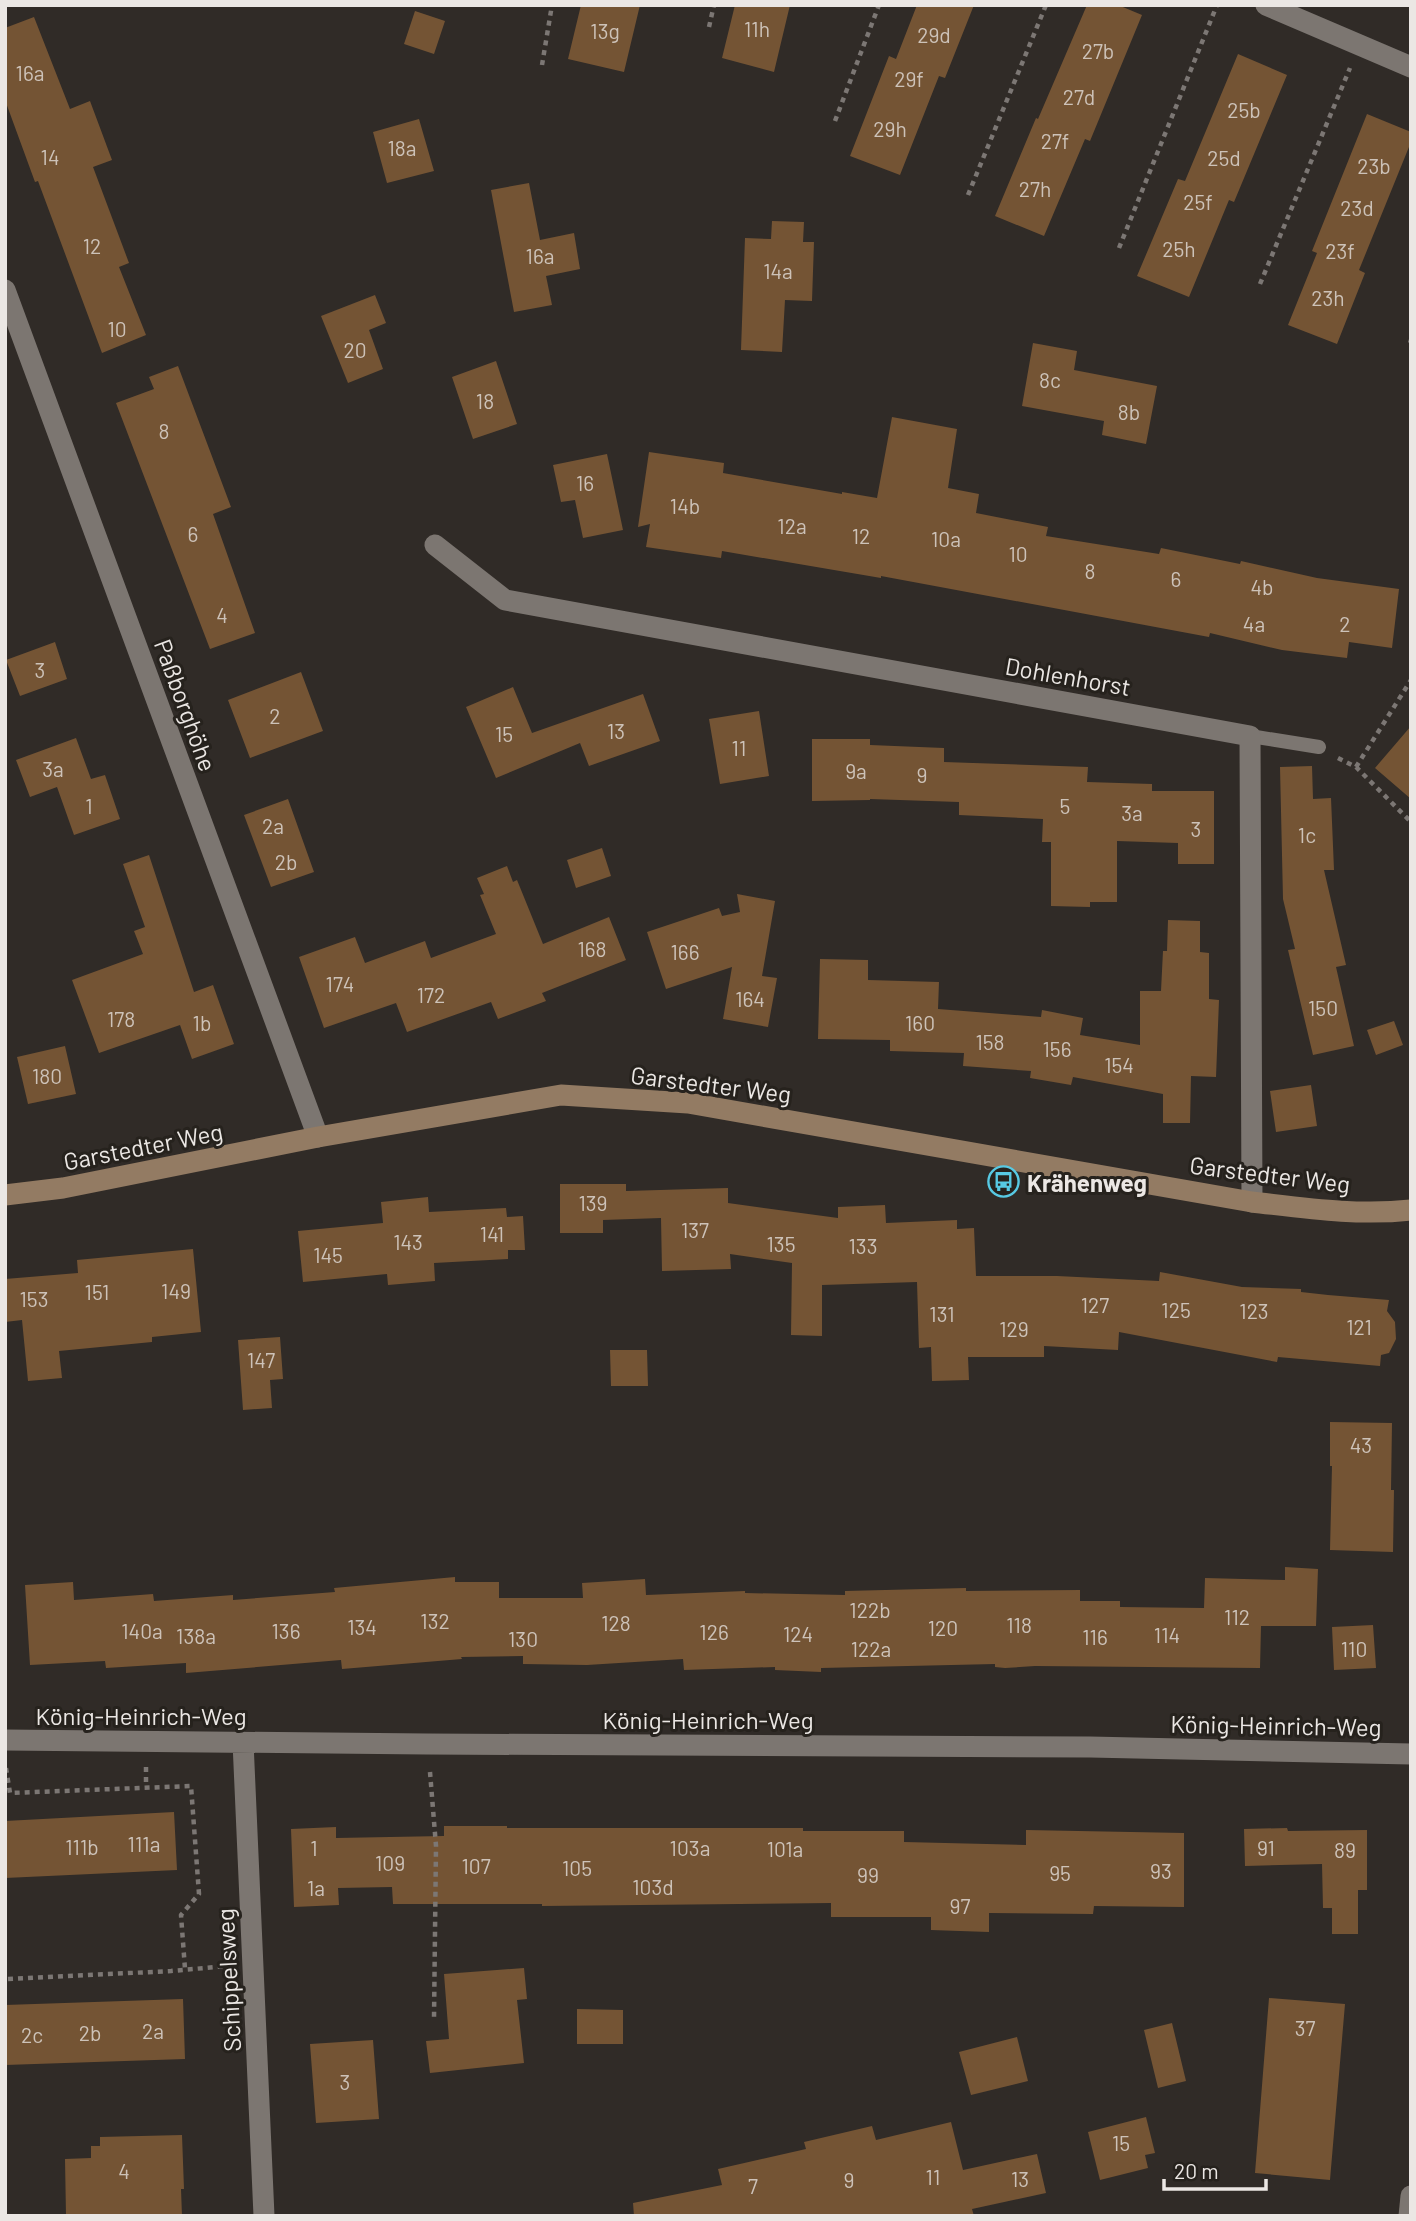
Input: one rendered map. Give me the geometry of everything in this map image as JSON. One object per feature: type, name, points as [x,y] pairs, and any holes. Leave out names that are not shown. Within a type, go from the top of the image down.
[{"type":"main road","name":"Garstedter Weg","points":[[5,1195],[63,1188],[318,1137],[561,1096],[688,1103],[1252,1202],[1335,1212],[1411,1210]]},
{"type":"street","points":[[1266,5],[1411,66]]},
{"type":"street","name":"Paßborghöhe","points":[[5,290],[318,1137]]},
{"type":"street","name":"Dohlenhorst","points":[[435,545],[505,600],[1250,736]]},
{"type":"street","points":[[1250,736],[1252,1202]]},
{"type":"street","name":"König-Heinrich-Weg","points":[[5,1740],[1076,1746],[1411,1754]]},
{"type":"street","name":"Schippelsweg","points":[[243,1742],[264,2216]]},
{"type":"street","points":[[1409,2216],[1411,2196]]},
{"type":"lane","points":[[1250,736],[1319,747]]},
{"type":"path","points":[[542,65],[552,5]]},
{"type":"path","points":[[709,27],[713,5]]},
{"type":"path","points":[[835,121],[879,5]]},
{"type":"path","points":[[968,195],[1045,5]]},
{"type":"path","points":[[1119,248],[1217,5]]},
{"type":"path","points":[[1260,284],[1360,46]]},
{"type":"path","points":[[1356,767],[1411,680]]},
{"type":"path","points":[[1319,747],[1356,767],[1411,822]]},
{"type":"path","points":[[427,1744],[436,1846],[434,2019]]},
{"type":"path","points":[[5,1764],[10,1793],[191,1786],[199,1894],[181,1914],[185,1969]]},
{"type":"path","points":[[8,1979],[254,1964]]},
{"type":"building","points":[[581,5],[640,5],[624,72],[568,59]]},
{"type":"building","points":[[735,5],[790,5],[774,72],[722,58]]},
{"type":"building","points":[[917,5],[974,5],[945,78],[939,76],[900,175],[850,156],[889,56],[896,59]]},
{"type":"building","points":[[1087,5],[1118,5],[1142,15],[1090,141],[1085,139],[1044,236],[995,216]]},
{"type":"building","points":[[415,11],[445,21],[434,54],[404,44]]},
{"type":"building","points":[[34,17],[70,109],[90,101],[112,160],[93,167],[129,263],[119,267],[146,335],[102,353],[5,100],[5,28]]},
{"type":"building","points":[[1238,54],[1287,75],[1234,202],[1229,200],[1189,297],[1137,276],[1178,179],[1185,181]]},
{"type":"building","points":[[1367,114],[1411,132],[1411,142],[1359,270],[1365,273],[1337,344],[1288,325],[1317,253],[1312,251]]},
{"type":"building","points":[[419,119],[434,171],[387,183],[373,132]]},
{"type":"building","points":[[529,183],[540,240],[574,233],[580,269],[546,276],[552,305],[514,312],[491,190]]},
{"type":"building","points":[[772,221],[804,222],[803,242],[814,242],[812,301],[785,300],[782,352],[741,350],[745,238],[771,239]]},
{"type":"building","points":[[375,295],[386,323],[369,330],[383,369],[348,383],[321,316]]},
{"type":"building","points":[[1033,343],[1077,351],[1074,370],[1157,386],[1146,444],[1102,435],[1104,421],[1022,406]]},
{"type":"building","points":[[496,361],[517,424],[473,439],[452,377]]},
{"type":"building","points":[[178,366],[231,507],[213,514],[255,633],[210,649],[116,403],[154,389],[149,377]]},
{"type":"building","points":[[892,417],[957,429],[948,488],[979,494],[976,513],[1048,527],[1046,536],[1159,554],[1161,548],[1240,564],[1241,561],[1317,578],[1399,589],[1392,648],[1349,642],[1347,658],[1282,650],[1210,633],[1209,637],[881,576],[722,551],[721,558],[646,547],[650,524],[638,527],[649,452],[724,463],[723,473],[877,498]]},
{"type":"building","points":[[607,454],[623,530],[583,538],[575,500],[561,502],[553,465]]},
{"type":"building","points":[[55,642],[67,679],[20,696],[6,660]]},
{"type":"building","points":[[301,672],[323,731],[250,758],[228,700]]},
{"type":"building","points":[[513,687],[532,733],[643,694],[660,741],[589,766],[580,743],[496,778],[466,707]]},
{"type":"building","points":[[759,711],[769,776],[720,784],[709,719]]},
{"type":"building","points":[[1411,726],[1411,799],[1375,768]]},
{"type":"building","points":[[76,738],[91,779],[105,775],[120,819],[74,835],[57,787],[30,797],[16,760]]},
{"type":"building","points":[[812,739],[870,739],[870,745],[944,748],[944,762],[1088,767],[1087,782],[1152,784],[1152,791],[1214,791],[1214,864],[1178,864],[1178,843],[1117,841],[1117,902],[1090,902],[1090,907],[1051,906],[1051,842],[1042,842],[1043,819],[959,815],[959,802],[870,799],[812,801]]},
{"type":"building","points":[[1312,766],[1313,799],[1331,798],[1334,870],[1324,870],[1346,965],[1336,967],[1354,1046],[1313,1055],[1288,950],[1295,949],[1283,899],[1280,767]]},
{"type":"building","points":[[288,799],[314,872],[271,887],[244,815]]},
{"type":"building","points":[[602,848],[611,876],[576,888],[567,860]]},
{"type":"building","points":[[149,855],[194,992],[213,985],[234,1044],[192,1059],[180,1025],[99,1053],[72,980],[143,954],[134,931],[145,927],[123,864]]},
{"type":"building","points":[[507,866],[513,882],[517,880],[543,944],[609,917],[626,960],[542,993],[546,1001],[498,1019],[491,1002],[407,1032],[396,1003],[324,1028],[299,957],[355,937],[365,963],[425,941],[431,958],[496,934],[480,895],[484,894],[477,878]]},
{"type":"building","points":[[737,894],[775,901],[762,976],[777,978],[768,1027],[723,1019],[732,967],[666,989],[647,932],[719,908],[722,916],[740,912]]},
{"type":"building","points":[[1168,920],[1200,921],[1200,952],[1209,953],[1209,999],[1219,1000],[1216,1077],[1191,1076],[1190,1123],[1163,1123],[1163,1094],[1073,1077],[1071,1085],[1030,1078],[1031,1071],[963,1066],[964,1053],[890,1051],[890,1040],[818,1039],[820,959],[868,960],[868,980],[939,982],[938,1009],[1041,1017],[1042,1010],[1083,1018],[1080,1035],[1140,1045],[1140,991],[1161,991]]},
{"type":"building","points":[[1394,1021],[1403,1045],[1376,1055],[1367,1030]]},
{"type":"building","points":[[65,1046],[76,1094],[28,1104],[17,1057]]},
{"type":"building","points":[[1311,1085],[1317,1126],[1276,1132],[1270,1091]]},
{"type":"building","points":[[560,1184],[626,1184],[626,1191],[728,1188],[728,1203],[838,1218],[838,1207],[885,1205],[886,1223],[957,1220],[957,1229],[974,1228],[976,1276],[1057,1276],[1159,1281],[1160,1272],[1242,1287],[1301,1289],[1301,1292],[1389,1300],[1387,1311],[1395,1322],[1396,1339],[1389,1353],[1381,1355],[1380,1366],[1278,1357],[1277,1362],[1119,1332],[1118,1350],[1044,1346],[1044,1357],[968,1357],[969,1380],[932,1381],[931,1347],[919,1348],[917,1282],[822,1285],[822,1336],[791,1335],[792,1263],[730,1254],[731,1269],[662,1271],[661,1218],[603,1220],[603,1233],[560,1233]]},
{"type":"building","points":[[428,1197],[429,1212],[506,1208],[507,1217],[523,1216],[525,1250],[508,1250],[508,1259],[434,1263],[435,1281],[388,1285],[387,1274],[303,1282],[298,1231],[383,1223],[381,1202]]},
{"type":"building","points":[[193,1249],[201,1332],[152,1337],[152,1342],[59,1351],[62,1378],[28,1381],[22,1320],[5,1322],[5,1279],[78,1273],[77,1260]]},
{"type":"building","points":[[280,1337],[283,1379],[270,1380],[272,1408],[243,1410],[238,1340]]},
{"type":"building","points":[[610,1350],[647,1350],[648,1386],[611,1386]]},
{"type":"building","points":[[1330,1422],[1392,1423],[1393,1552],[1330,1550]]},
{"type":"building","points":[[1285,1567],[1318,1569],[1316,1626],[1261,1626],[1260,1668],[1005,1668],[995,1667],[995,1664],[821,1668],[821,1672],[775,1670],[775,1667],[684,1670],[683,1659],[587,1665],[523,1664],[523,1656],[461,1657],[462,1659],[342,1669],[341,1660],[186,1673],[186,1663],[106,1668],[105,1661],[30,1665],[25,1585],[73,1582],[74,1600],[153,1594],[154,1601],[233,1595],[233,1600],[335,1592],[334,1588],[455,1577],[455,1582],[499,1582],[499,1598],[583,1598],[582,1583],[645,1579],[646,1595],[745,1591],[845,1595],[845,1591],[966,1588],[966,1591],[1080,1590],[1080,1601],[1120,1601],[1120,1607],[1204,1608],[1205,1578],[1285,1580]]},
{"type":"building","points":[[1373,1625],[1376,1668],[1334,1670],[1332,1627]]},
{"type":"building","points":[[174,1812],[177,1870],[5,1878],[5,1821]]},
{"type":"building","points":[[444,1826],[904,1831],[904,1842],[1026,1845],[1026,1830],[1184,1833],[1184,1907],[1094,1906],[1093,1914],[989,1913],[989,1932],[931,1930],[931,1917],[831,1917],[831,1903],[542,1906],[393,1904],[392,1887],[338,1888],[339,1905],[294,1907],[291,1829],[336,1827],[336,1838],[444,1836]]},
{"type":"building","points":[[1287,1828],[1288,1831],[1367,1830],[1367,1890],[1358,1890],[1358,1934],[1332,1934],[1332,1908],[1323,1908],[1322,1864],[1245,1866],[1244,1829]]},
{"type":"building","points":[[524,1968],[527,1999],[517,2000],[524,2063],[430,2073],[426,2041],[449,2039],[444,1974]]},
{"type":"building","points":[[1269,1998],[1345,2004],[1330,2180],[1255,2173]]},
{"type":"building","points":[[183,1999],[185,2059],[5,2065],[5,2005]]},
{"type":"building","points":[[577,2009],[623,2010],[623,2044],[577,2044]]},
{"type":"building","points":[[1172,2023],[1186,2081],[1158,2088],[1144,2030]]},
{"type":"building","points":[[1017,2037],[1028,2081],[971,2095],[959,2052]]},
{"type":"building","points":[[373,2040],[379,2119],[316,2123],[310,2044]]},
{"type":"building","points":[[1146,2117],[1155,2153],[1145,2155],[1148,2168],[1100,2180],[1088,2132]]},
{"type":"building","points":[[951,2122],[963,2170],[1037,2154],[1046,2193],[972,2209],[974,2216],[634,2216],[633,2203],[722,2185],[718,2169],[806,2149],[804,2142],[872,2126],[876,2140]]},
{"type":"building","points":[[182,2135],[182,2216],[66,2216],[65,2159],[91,2158],[91,2146],[100,2146],[100,2137]]},
{"type":"place","name":"Krähenweg","points":[[1004,1182]]}]
